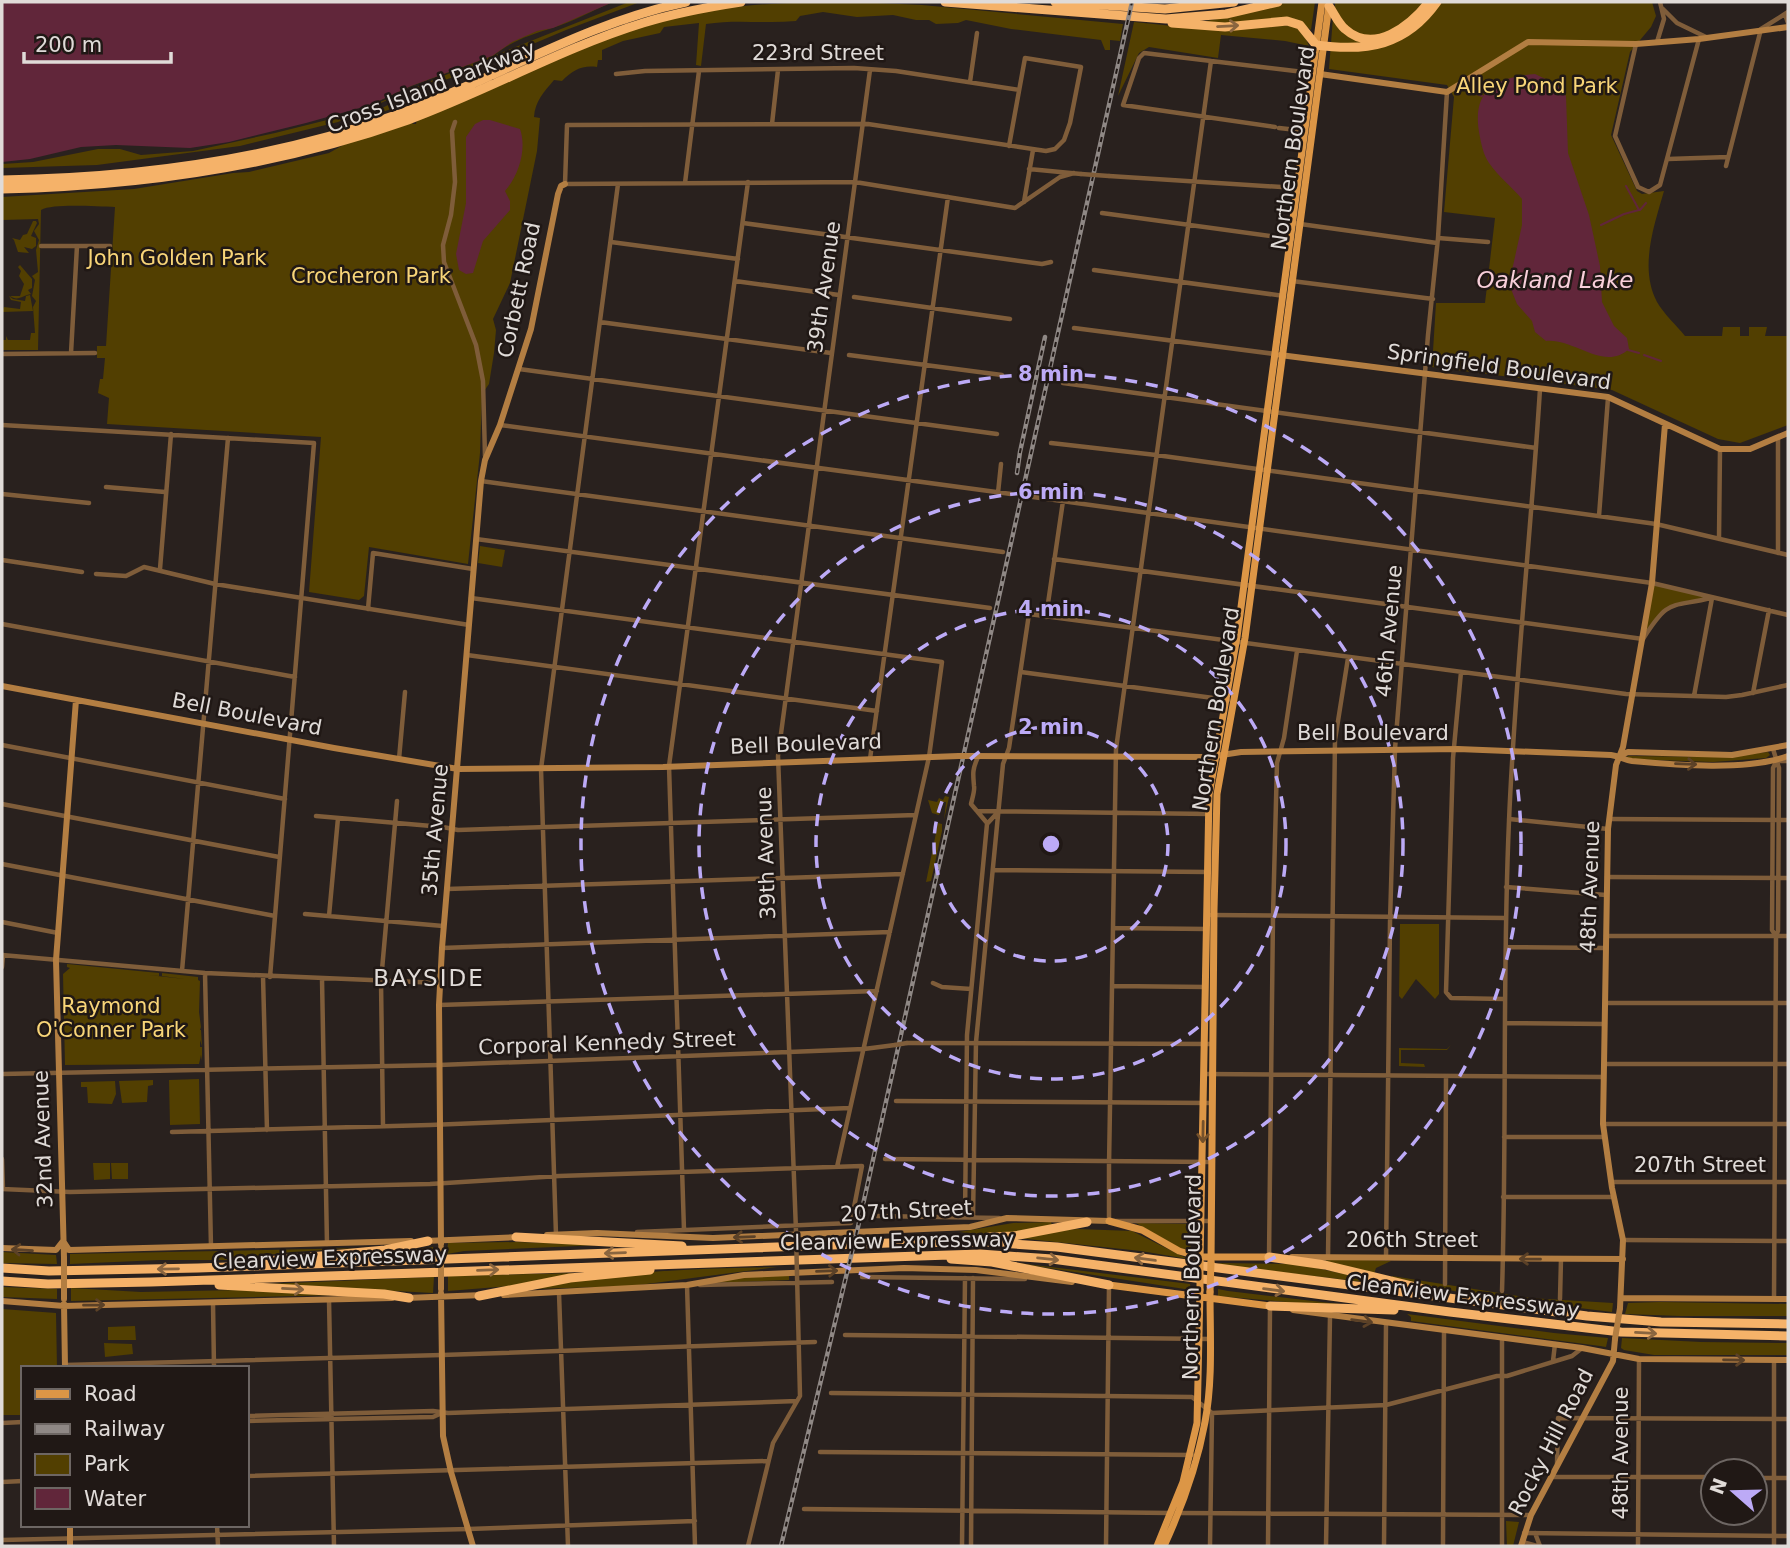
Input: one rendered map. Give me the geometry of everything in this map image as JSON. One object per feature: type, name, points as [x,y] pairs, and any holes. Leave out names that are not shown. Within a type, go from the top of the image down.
[{"type":"highway","name":"Cross Island Parkway","points":[[2,180],[156,170],[228,159],[309,141],[399,114],[604,27],[686,2]]},
{"type":"highway","name":"Cross Island Parkway","points":[[2,190],[161,178],[230,169],[302,153],[429,112],[642,23],[711,6],[741,2]]},
{"type":"highway","points":[[945,2],[1211,27],[1287,21],[1300,24],[1320,45],[1374,46],[1399,38],[1421,22],[1437,2]]},
{"type":"highway","points":[[1055,2],[1165,9],[1234,2]]},
{"type":"highway","points":[[1102,6],[1178,5],[1192,2]]},
{"type":"highway","points":[[1136,18],[1197,18],[1278,2]]},
{"type":"highway","points":[[1327,3],[1345,29],[1361,37],[1377,38],[1396,33],[1408,25],[1429,2]]},
{"type":"highway","points":[[889,1243],[1014,1236],[1087,1222]]},
{"type":"highway","points":[[516,1237],[757,1248]]},
{"type":"highway","points":[[198,1268],[306,1255],[385,1250],[428,1241]]},
{"type":"highway","name":"Clearview Expressway","points":[[2,1268],[198,1268],[889,1243],[985,1242],[1057,1247],[1625,1320],[1788,1324]]},
{"type":"highway","name":"Clearview Expressway","points":[[2,1281],[48,1284],[151,1282],[944,1254],[1028,1256],[1621,1332],[1788,1336]]},
{"type":"highway","points":[[858,1257],[992,1262],[1109,1285]]},
{"type":"highway","points":[[1269,1257],[1325,1265],[1504,1305]]},
{"type":"highway","points":[[479,1296],[570,1278],[770,1260]]},
{"type":"highway","points":[[151,1282],[384,1294],[409,1298]]},
{"type":"highway","points":[[1270,1306],[1450,1312]]},
{"type":"main road","name":"Northern Boulevard","points":[[1201,1423],[1198,1402],[1199,1339],[1211,1260],[1212,1162],[1208,1074],[1213,814],[1219,755],[1240,643],[1327,3]]},
{"type":"main road","name":"Northern Boulevard","points":[[1213,814],[1219,755]]},
{"type":"main road","name":"Northern Boulevard","points":[[1164,1546],[1201,1423],[1209,1411],[1210,1339],[1200,1259],[1202,1162],[1208,1103]]},
{"type":"main road","points":[[1110,1221],[1142,1230],[1179,1251],[1200,1259]]},
{"type":"main road","name":"206th Street","points":[[1200,1259],[1269,1257]]},
{"type":"main road","name":"Clearview Expressway","points":[[1109,1285],[1205,1296]]},
{"type":"main road","points":[[1205,1296],[1270,1306]]},
{"type":"main road","name":"Northern Boulevard","points":[[1157,1546],[1175,1513],[1193,1455]]},
{"type":"street","points":[[1657,42],[1664,19],[1660,2]]},
{"type":"street","points":[[1663,9],[1677,23],[1707,38]]},
{"type":"street","points":[[1308,132],[1123,105],[1139,58],[1144,52],[1447,92],[1528,42],[1636,44],[1699,39],[1707,38],[1761,29],[1788,25],[1787,13],[1761,29],[1726,166]]},
{"type":"street","points":[[970,82],[977,33]]},
{"type":"street","points":[[1636,44],[1615,136],[1640,189],[1649,192],[1655,191],[1660,185],[1699,39]]},
{"type":"street","points":[[691,126],[863,124],[1033,150],[1055,149],[1064,140],[1070,123],[1081,67],[1026,58],[1009,146]]},
{"type":"street","points":[[1110,1221],[1116,757],[1211,61]]},
{"type":"street","points":[[772,124],[778,70]]},
{"type":"street","name":"223rd Street","points":[[616,74],[634,71],[870,70],[1020,90]]},
{"type":"street","name":"39th Avenue","points":[[748,1546],[773,1443],[800,1396],[778,763],[870,70]]},
{"type":"street","points":[[685,183],[699,71]]},
{"type":"street","name":"46th Avenue","points":[[1386,1258],[1395,749],[1438,240],[1447,92]]},
{"type":"street","name":"35th Avenue","points":[[455,122],[452,131],[455,182],[452,215],[443,245],[444,262],[476,345],[483,381],[485,460],[473,569],[443,926],[439,1005],[442,1413],[443,1436],[451,1472],[473,1546]]},
{"type":"street","name":"Corbett Road","points":[[485,460],[520,369],[531,329],[558,194],[565,184],[567,125],[691,126]]},
{"type":"street","points":[[1023,203],[1033,150]]},
{"type":"street","points":[[1668,159],[1728,157]]},
{"type":"street","points":[[1029,169],[1301,188]]},
{"type":"street","points":[[565,184],[855,182],[1015,208],[1060,177],[1074,173]]},
{"type":"street","points":[[684,1230],[669,766],[748,182]]},
{"type":"street","points":[[556,1235],[541,769],[618,184]]},
{"type":"street","points":[[870,759],[948,197]]},
{"type":"street","points":[[1102,213],[1294,239]]},
{"type":"street","points":[[743,223],[1042,264],[1051,262]]},
{"type":"street","points":[[1296,224],[1438,240],[1488,242]]},
{"type":"street","points":[[611,242],[738,259]]},
{"type":"street","points":[[41,246],[110,246]]},
{"type":"street","points":[[71,353],[77,246]]},
{"type":"street","points":[[1094,270],[1286,296]]},
{"type":"street","points":[[735,281],[839,295]]},
{"type":"street","points":[[1289,281],[1433,299]]},
{"type":"street","points":[[854,297],[1010,318]]},
{"type":"street","points":[[600,322],[831,353]]},
{"type":"street","points":[[1074,327],[1279,354]]},
{"type":"street","points":[[2,354],[95,353]]},
{"type":"street","name":"Springfield Boulevard","points":[[1279,354],[1608,397],[1720,449],[1750,449],[1788,433]]},
{"type":"street","points":[[849,355],[1002,375]]},
{"type":"street","points":[[520,369],[998,434]]},
{"type":"street","points":[[1063,383],[1536,448]]},
{"type":"street","points":[[1502,1291],[1506,887],[1512,751],[1541,388]]},
{"type":"street","points":[[1599,516],[1608,397]]},
{"type":"street","name":"48th Avenue","points":[[1614,1354],[1621,1298],[1623,1240],[1603,1124],[1608,829],[1616,765],[1633,694],[1652,583],[1665,424]]},
{"type":"street","points":[[2,425],[314,443],[275,916],[267,976],[267,1130]]},
{"type":"street","points":[[500,425],[1011,495]]},
{"type":"street","points":[[160,569],[171,434]]},
{"type":"street","points":[[182,971],[228,438]]},
{"type":"street","points":[[1777,553],[1778,438]]},
{"type":"street","points":[[1051,443],[1656,524],[1788,555]]},
{"type":"street","points":[[1719,539],[1720,449]]},
{"type":"street","points":[[998,493],[1001,464]]},
{"type":"street","points":[[481,481],[1003,552]]},
{"type":"street","points":[[106,487],[165,492]]},
{"type":"street","points":[[2,495],[89,503]]},
{"type":"street","points":[[1033,497],[1652,583],[1788,615]]},
{"type":"street","points":[[1046,617],[1063,501]]},
{"type":"street","points":[[476,539],[990,608]]},
{"type":"street","points":[[368,609],[373,553],[473,569]]},
{"type":"street","points":[[1054,559],[1643,639],[1665,609],[1675,603],[1712,598]]},
{"type":"street","points":[[2,560],[82,572]]},
{"type":"street","points":[[96,574],[126,576],[144,567],[160,569],[215,584],[469,625]]},
{"type":"street","points":[[471,598],[942,662],[929,757],[837,1167]]},
{"type":"street","points":[[1693,696],[1712,598]]},
{"type":"street","points":[[1753,693],[1769,610]]},
{"type":"street","points":[[973,1217],[976,1042],[1003,764],[1009,748],[1029,614],[1633,694],[1726,696],[1788,685]]},
{"type":"street","points":[[2,624],[295,677]]},
{"type":"street","points":[[1269,1257],[1277,763],[1297,650]]},
{"type":"street","points":[[467,655],[877,711]]},
{"type":"street","points":[[1328,1257],[1335,750],[1348,658]]},
{"type":"street","points":[[1021,672],[1229,700]]},
{"type":"street","points":[[1461,672],[1454,750],[1446,992],[1451,998],[1504,999]]},
{"type":"street","name":"Bell Boulevard","points":[[2,686],[458,769],[669,766],[958,756],[1116,757],[1395,749],[1619,756],[1628,752],[1732,755],[1788,746]]},
{"type":"street","points":[[399,760],[405,692]]},
{"type":"street","name":"32nd Avenue","points":[[65,1366],[56,960],[76,700]]},
{"type":"street","points":[[2,745],[285,799]]},
{"type":"street","points":[[1773,749],[1779,768],[1772,930],[1776,936],[1774,1299]]},
{"type":"street","name":"Bell Boulevard","points":[[1619,756],[1626,760],[1695,764],[1776,761],[1788,755]]},
{"type":"street","points":[[979,756],[972,781],[974,786],[971,804],[987,824]]},
{"type":"street","points":[[1776,761],[1788,761]]},
{"type":"street","points":[[383,1126],[381,981],[397,801]]},
{"type":"street","points":[[2,804],[280,857]]},
{"type":"street","points":[[976,811],[1213,814]]},
{"type":"street","points":[[965,1217],[967,1042],[971,989],[987,824],[998,811]]},
{"type":"street","points":[[316,816],[452,829],[916,815]]},
{"type":"street","points":[[329,916],[338,818]]},
{"type":"street","points":[[1509,819],[1608,829]]},
{"type":"street","points":[[1609,819],[1788,820]]},
{"type":"street","points":[[2,864],[275,916]]},
{"type":"street","points":[[993,870],[1211,872]]},
{"type":"street","points":[[447,889],[903,874]]},
{"type":"street","points":[[1607,877],[1788,878]]},
{"type":"street","points":[[1506,887],[1606,895]]},
{"type":"street","points":[[305,914],[443,926]]},
{"type":"street","points":[[979,914],[989,915]]},
{"type":"street","points":[[1210,915],[1390,916],[1447,920],[1505,918]]},
{"type":"street","points":[[2,922],[58,933]]},
{"type":"street","points":[[1114,928],[1210,929]]},
{"type":"street","points":[[442,947],[890,932]]},
{"type":"street","points":[[1606,936],[1788,936]]},
{"type":"street","points":[[1506,947],[1606,948]]},
{"type":"street","points":[[2,967],[2,955],[205,973],[440,983]]},
{"type":"street","points":[[205,973],[211,1247]]},
{"type":"street","points":[[322,979],[327,1245]]},
{"type":"street","points":[[933,983],[942,987],[971,989]]},
{"type":"street","points":[[1113,986],[1209,987]]},
{"type":"street","points":[[439,1005],[877,991]]},
{"type":"street","points":[[1605,1003],[1788,1003]]},
{"type":"street","points":[[1505,1023],[1605,1024]]},
{"type":"street","name":"Corporal Kennedy Street","points":[[2,1074],[439,1065],[864,1049],[907,1043],[1209,1044]]},
{"type":"street","points":[[1604,1064],[1788,1064]]},
{"type":"street","points":[[1208,1074],[1604,1077]]},
{"type":"street","points":[[1445,1284],[1446,1076]]},
{"type":"street","points":[[896,1101],[1208,1103]]},
{"type":"street","points":[[172,1132],[850,1108]]},
{"type":"street","points":[[1603,1124],[1788,1124]]},
{"type":"street","points":[[1504,1137],[1604,1137]]},
{"type":"street","points":[[2,1159],[2,1189],[62,1191],[326,1186],[862,1166],[851,1223],[796,1228],[597,1233]]},
{"type":"street","points":[[885,1159],[1212,1162]]},
{"type":"street","name":"207th Street","points":[[1611,1182],[1788,1182]]},
{"type":"street","name":"207th Street","points":[[1503,1198],[1614,1197]]},
{"type":"street","name":"Clearview Expressway","points":[[877,1216],[1087,1222]]},
{"type":"street","name":"207th Street","points":[[63,1241],[69,1250],[428,1241],[441,1244],[597,1233],[713,1238],[970,1227],[1007,1218]]},
{"type":"street","points":[[1087,1222],[1211,1221]]},
{"type":"street","points":[[1623,1240],[1788,1241]]},
{"type":"street","points":[[2,1248],[56,1250],[63,1241]]},
{"type":"street","name":"206th Street","points":[[1269,1257],[1623,1259]]},
{"type":"street","points":[[1560,1299],[1561,1259]]},
{"type":"street","name":"Clearview Expressway","points":[[2,1301],[213,1303],[409,1298],[441,1293],[479,1296],[687,1285],[744,1275],[904,1268],[976,1270],[1109,1285]]},
{"type":"street","points":[[862,1277],[973,1278],[971,1546]]},
{"type":"street","points":[[962,1546],[965,1278]]},
{"type":"street","name":"Clearview Expressway","points":[[973,1278],[1037,1278]]},
{"type":"street","points":[[695,1546],[687,1285],[832,1282]]},
{"type":"street","points":[[1106,1546],[1109,1285]]},
{"type":"street","points":[[559,1293],[568,1546]]},
{"type":"street","points":[[1621,1298],[1788,1299]]},
{"type":"street","points":[[329,1300],[334,1546]]},
{"type":"street","points":[[213,1303],[214,1366]]},
{"type":"street","points":[[1268,1546],[1270,1306]]},
{"type":"street","name":"Clearview Expressway","points":[[1270,1306],[1386,1324],[1555,1344],[1639,1359],[1788,1360]]},
{"type":"street","points":[[1326,1546],[1330,1316]]},
{"type":"street","points":[[1384,1546],[1386,1324]]},
{"type":"street","points":[[1443,1546],[1444,1331]]},
{"type":"street","points":[[845,1335],[1210,1339]]},
{"type":"street","points":[[1502,1338],[1502,1546]]},
{"type":"street","points":[[65,1366],[815,1342]]},
{"type":"street","points":[[1553,1362],[1555,1344]]},
{"type":"street","points":[[831,1393],[1192,1396],[1209,1411],[1327,1409],[1386,1405],[1553,1362],[1575,1354],[1582,1348]]},
{"type":"street","name":"Rocky Hill Road","points":[[1521,1544],[1531,1515],[1614,1354]]},
{"type":"street","name":"48th Avenue","points":[[1639,1359],[1639,1546]]},
{"type":"street","points":[[1774,1360],[1774,1546]]},
{"type":"street","points":[[248,1418],[797,1401]]},
{"type":"street","points":[[1209,1411],[1210,1546]]},
{"type":"street","points":[[1557,1464],[1558,1419],[1788,1419]]},
{"type":"street","points":[[2,1423],[21,1422]]},
{"type":"street","points":[[820,1452],[1193,1455]]},
{"type":"street","points":[[248,1476],[768,1461]]},
{"type":"street","points":[[1551,1477],[1699,1478]]},
{"type":"street","points":[[1769,1478],[1788,1478]]},
{"type":"street","points":[[2,1482],[21,1481]]},
{"type":"street","points":[[804,1509],[1531,1515]]},
{"type":"street","points":[[2,1540],[70,1542],[695,1521]]},
{"type":"street","points":[[217,1527],[218,1546]]},
{"type":"street","points":[[1523,1533],[1788,1536]]},
{"type":"street","points":[[1521,1544],[1538,1546],[1535,1533]]},
{"type":"green space","points":[[613,2],[568,23],[521,39],[493,56],[629,2],[640,2],[460,75],[401,94],[338,122],[240,146],[97,165],[2,168],[2,164],[33,162],[98,149],[120,149],[141,155],[193,151],[351,114],[477,62],[411,86],[370,105],[382,67]]},
{"type":"green space","name":"Crocheron Park","points":[[855,2],[922,5],[1123,24],[1120,41],[1110,40],[1110,50],[1105,50],[1101,40],[1011,29],[966,20],[936,24],[929,20],[893,15],[857,17],[823,12],[800,16],[796,21],[706,24],[701,66],[696,65],[699,23],[664,27],[660,33],[623,41],[602,50],[602,60],[598,60],[597,67],[582,68],[562,81],[554,80],[536,106],[534,117],[540,118],[537,151],[510,283],[493,319],[496,330],[494,353],[489,384],[482,394],[480,453],[468,564],[369,547],[364,596],[359,600],[309,592],[321,437],[107,424],[109,398],[98,393],[100,379],[103,379],[105,358],[97,358],[97,346],[106,346],[115,207],[66,206],[41,210],[38,350],[2,350],[2,340],[6,340],[6,336],[8,340],[30,340],[31,333],[35,333],[33,307],[36,301],[32,296],[35,280],[32,276],[38,272],[36,250],[39,240],[34,231],[39,224],[38,219],[2,220],[2,197],[134,189],[249,172],[329,153],[345,144],[411,121],[416,124],[417,119],[540,65],[665,20],[736,7]]},
{"type":"green space","points":[[1287,2],[1315,2],[1311,30],[1300,22],[1201,22],[1243,14]]},
{"type":"green space","name":"Alley Pond Park","points":[[1335,2],[1652,2],[1656,16],[1651,27],[1630,52],[1611,135],[1637,191],[1642,194],[1664,191],[1650,247],[1649,275],[1652,289],[1657,302],[1685,336],[1722,336],[1723,327],[1740,327],[1740,336],[1749,336],[1749,327],[1767,327],[1765,336],[1788,336],[1788,425],[1740,443],[1718,439],[1612,390],[1432,367],[1436,303],[1485,303],[1495,218],[1444,212],[1454,97],[1447,85],[1329,69]]},
{"type":"green space","points":[[1134,22],[1212,30],[1293,25],[1302,29],[1309,46],[1221,35],[1218,58],[1149,47],[1139,53],[1118,96]]},
{"type":"green space","points":[[420,95],[425,97],[354,122],[402,98]]},
{"type":"green space","points":[[33,221],[37,223],[31,236],[36,238],[36,246],[32,249],[24,247],[29,253],[18,252],[12,238],[20,240],[27,234]]},
{"type":"green space","points":[[20,265],[32,279],[32,288],[28,290],[31,294],[16,298],[10,296],[20,296],[24,284],[19,276]]},
{"type":"green space","points":[[30,295],[33,311],[2,312],[4,307],[20,309],[21,302],[11,300],[9,296],[25,301],[26,296]]},
{"type":"green space","points":[[480,546],[505,550],[502,567],[478,563]]},
{"type":"green space","points":[[1652,583],[1712,598],[1665,609],[1643,639]]},
{"type":"green space","points":[[1768,752],[1770,755],[1766,758],[1713,762],[1629,759],[1627,756],[1719,757]]},
{"type":"green space","points":[[945,796],[949,797],[944,820],[946,802],[943,802],[939,815],[932,813],[928,800],[937,802]]},
{"type":"green space","points":[[938,823],[942,824],[942,831],[931,881],[926,882]]},
{"type":"green space","points":[[1400,924],[1439,924],[1439,994],[1435,999],[1416,979],[1402,999],[1399,996]]},
{"type":"green space","name":"Raymond O'Conner Park","points":[[67,964],[159,973],[159,976],[148,975],[185,979],[162,976],[162,973],[198,977],[202,1061],[201,1055],[199,1064],[65,1065],[63,974],[70,968]]},
{"type":"green space","points":[[1451,1045],[1447,1050],[1401,1050],[1401,1063],[1424,1064],[1425,1067],[1399,1066],[1399,1048],[1447,1049]]},
{"type":"green space","points":[[199,1079],[200,1124],[170,1125],[169,1080]]},
{"type":"green space","points":[[153,1080],[153,1085],[148,1086],[147,1102],[122,1103],[119,1081]]},
{"type":"green space","points":[[115,1081],[116,1094],[112,1104],[88,1103],[87,1087],[81,1087],[81,1082]]},
{"type":"green space","points":[[93,1163],[110,1163],[110,1179],[94,1180]]},
{"type":"green space","points":[[111,1163],[128,1163],[128,1179],[112,1179]]},
{"type":"green space","points":[[1051,1222],[1052,1225],[1006,1233],[959,1232],[1013,1223]]},
{"type":"green space","points":[[1136,1223],[1190,1224],[1191,1235],[1184,1236],[1186,1240],[1192,1239],[1190,1250],[1180,1248]]},
{"type":"green space","points":[[1048,1231],[1132,1231],[1188,1259],[1141,1251],[1018,1238]]},
{"type":"green space","points":[[448,1243],[601,1245],[447,1254]]},
{"type":"green space","points":[[433,1247],[434,1254],[357,1256]]},
{"type":"green space","points":[[361,1248],[291,1252],[230,1260],[70,1264],[70,1254]]},
{"type":"green space","points":[[2,1252],[56,1255],[57,1264],[2,1263]]},
{"type":"green space","points":[[1323,1261],[1391,1261],[1376,1268],[1374,1274]]},
{"type":"green space","points":[[1010,1262],[1190,1284],[1191,1290]]},
{"type":"green space","points":[[1218,1263],[1298,1264],[1399,1286],[1227,1266]]},
{"type":"green space","points":[[777,1267],[631,1286],[535,1289],[625,1274]]},
{"type":"green space","points":[[577,1273],[510,1286],[448,1291],[448,1276]]},
{"type":"green space","points":[[789,1274],[789,1280],[710,1283],[746,1276]]},
{"type":"green space","points":[[1392,1276],[1530,1298],[1613,1303],[1612,1312],[1473,1295]]},
{"type":"green space","points":[[434,1277],[433,1293],[266,1284]]},
{"type":"green space","points":[[2,1287],[57,1289],[57,1299],[2,1297]]},
{"type":"green space","points":[[71,1288],[141,1292],[239,1290],[344,1295],[71,1301]]},
{"type":"green space","points":[[1218,1289],[1228,1291],[1339,1304],[1218,1296]]},
{"type":"green space","points":[[1628,1303],[1788,1304],[1788,1316],[1625,1314]]},
{"type":"green space","points":[[2,1309],[56,1313],[57,1366],[21,1366],[21,1415],[2,1415]]},
{"type":"green space","points":[[1407,1314],[1608,1338],[1606,1347],[1411,1321]]},
{"type":"green space","points":[[135,1326],[136,1340],[108,1340],[108,1327]]},
{"type":"green space","points":[[1622,1338],[1788,1343],[1788,1355],[1654,1355],[1624,1350],[1621,1348]]},
{"type":"green space","points":[[104,1343],[132,1344],[133,1354],[105,1357]]},
{"type":"green space","points":[[1506,1521],[1519,1522],[1513,1546],[1507,1546]]},
{"type":"water","points":[[2,2],[613,2],[553,28],[537,31],[512,42],[492,56],[411,86],[370,105],[306,123],[229,142],[190,148],[116,145],[81,147],[30,159],[2,162]]},
{"type":"water","name":"Oakland Lake","points":[[1535,74],[1556,84],[1566,96],[1568,153],[1589,215],[1600,266],[1602,302],[1614,326],[1627,338],[1629,349],[1619,355],[1599,356],[1557,341],[1546,341],[1535,332],[1532,321],[1517,304],[1509,284],[1522,225],[1522,199],[1487,160],[1479,132],[1479,105],[1490,88],[1499,82]]},
{"type":"water","points":[[483,120],[520,129],[523,145],[518,170],[505,191],[510,201],[510,210],[483,241],[473,273],[466,274],[459,270],[456,254],[466,203],[466,137],[475,124]]},
{"type":"waterway","points":[[1477,94],[1482,96]]},
{"type":"waterway","points":[[1601,225],[1639,210],[1626,186]]},
{"type":"waterway","points":[[1640,210],[1646,203]]},
{"type":"waterway","points":[[1628,350],[1639,353]]},
{"type":"waterway","points":[[1644,355],[1661,361]]},
{"type":"railway","points":[[781,1546],[858,1227],[1132,2]]},
{"type":"railway","points":[[1017,473],[1045,337]]},
{"type":"district","name":"BAYSIDE","points":[[429,978]]},
{"type":"park label","name":"John Golden Park","points":[[177,258]]}]
